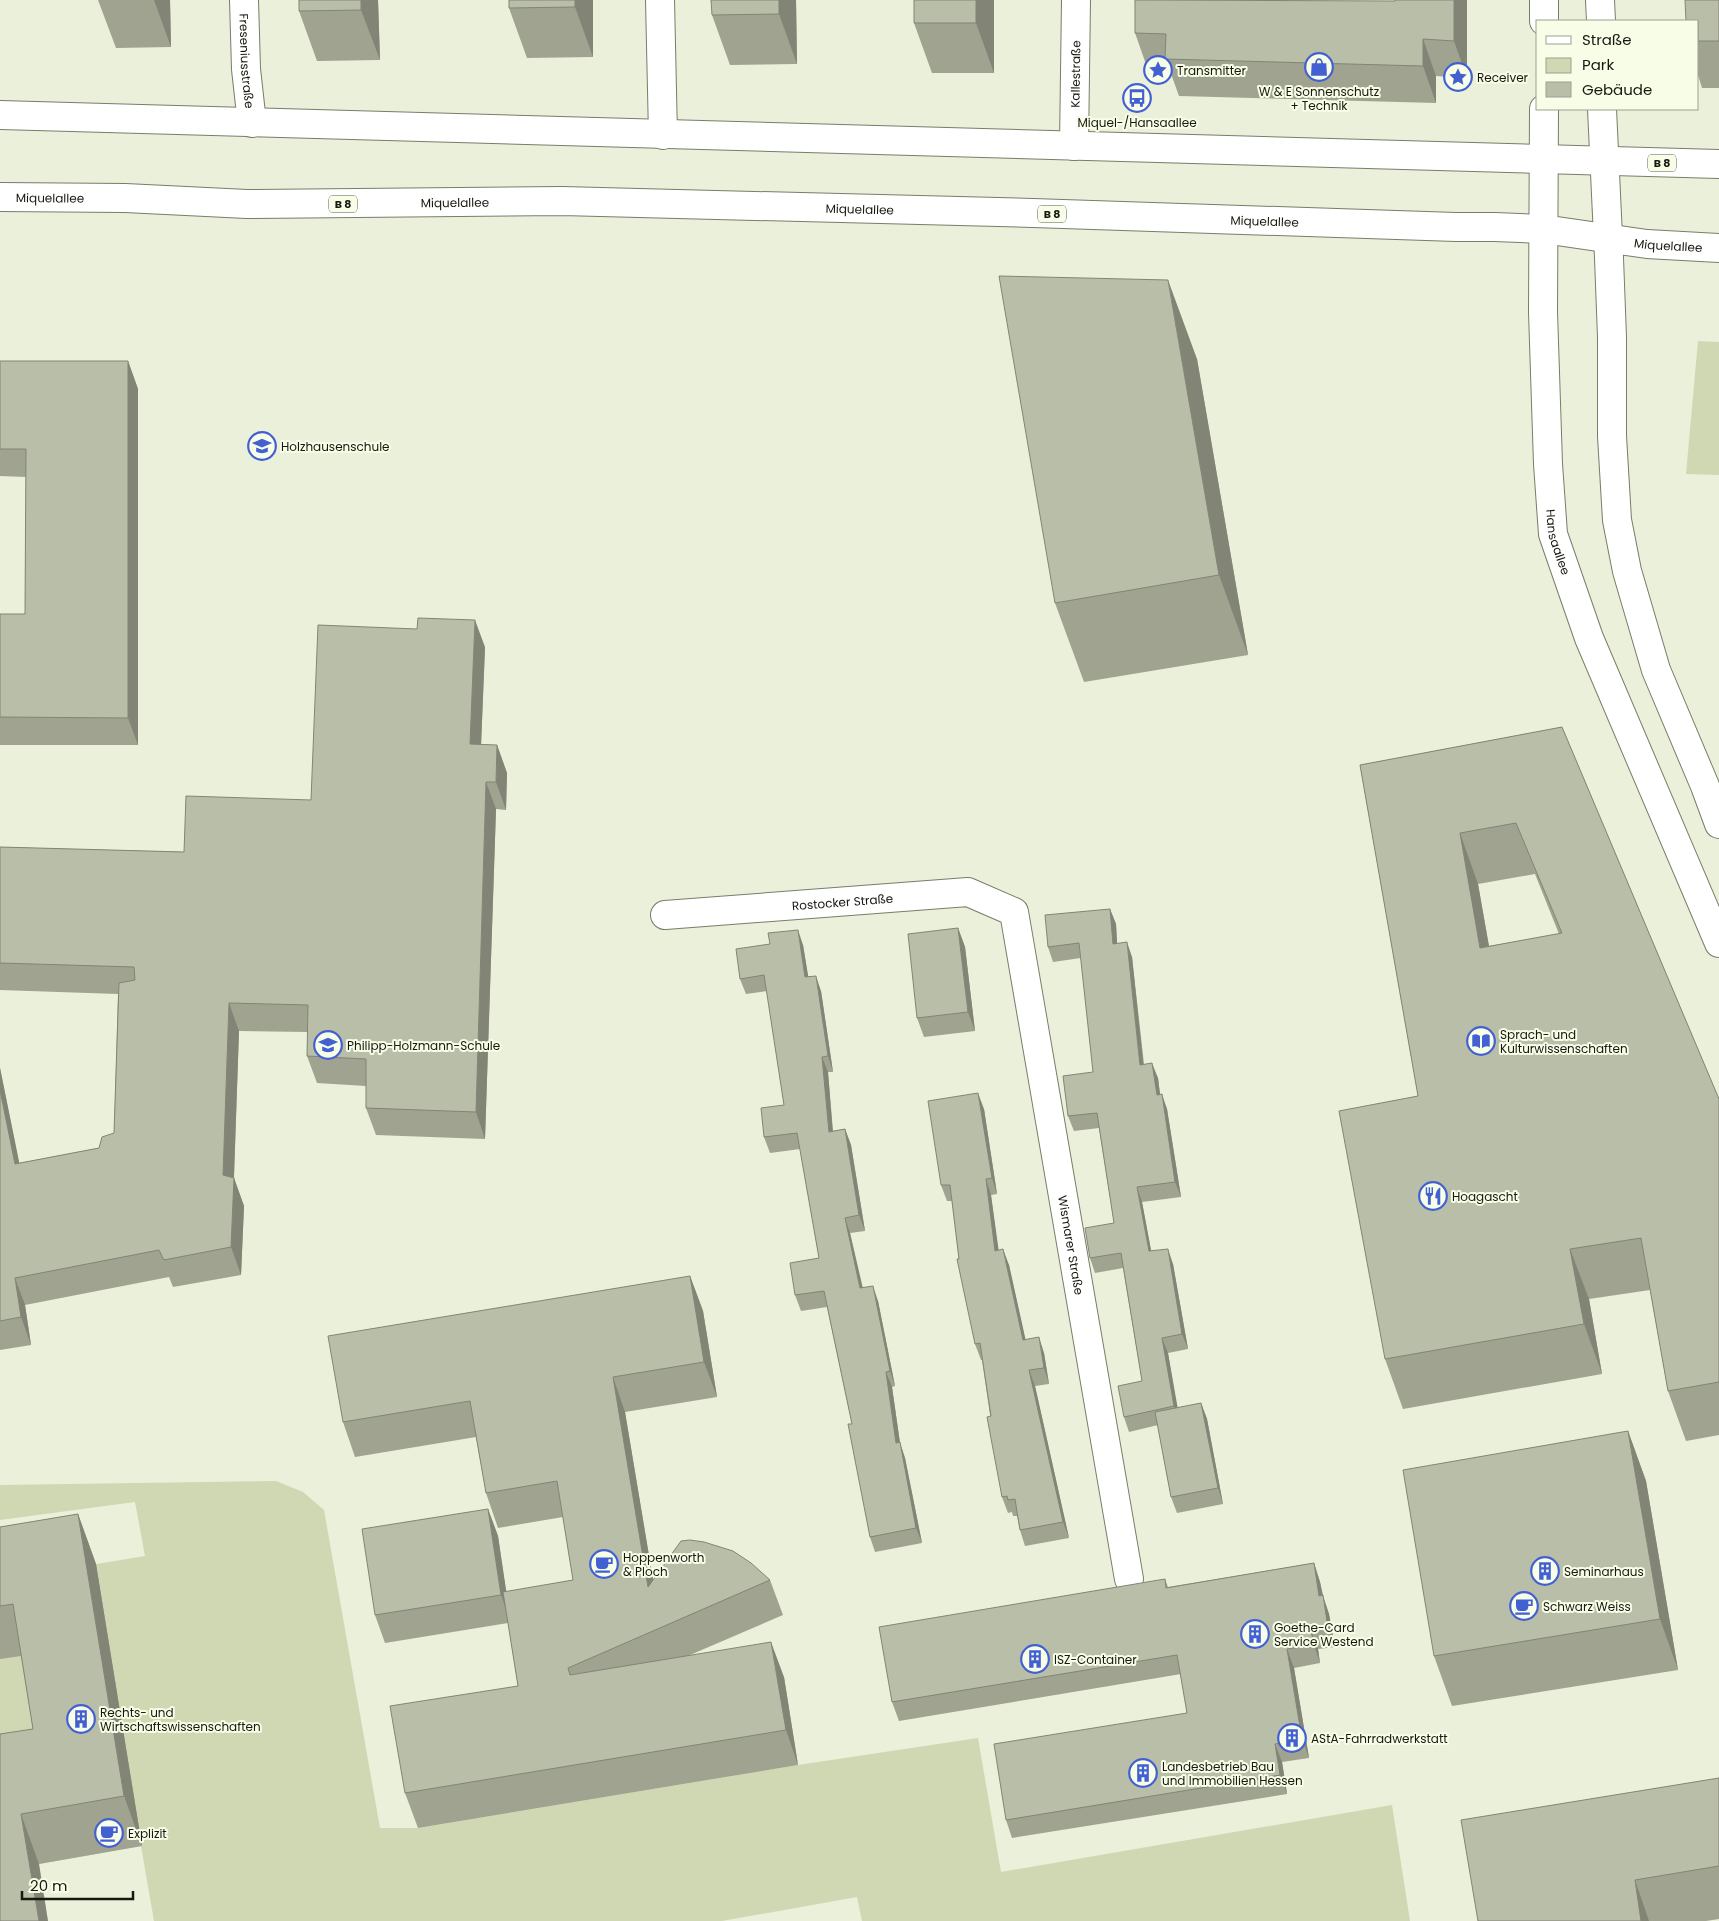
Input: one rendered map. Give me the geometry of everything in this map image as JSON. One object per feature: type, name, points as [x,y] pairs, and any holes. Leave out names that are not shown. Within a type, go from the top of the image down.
[{"type":"main road","name":"Freseniusstraße","points":[[244,0],[246,69],[252,123]]},
{"type":"main road","points":[[660,0],[663,134]]},
{"type":"main road","name":"Kallestraße","points":[[1074,146],[1076,0]]},
{"type":"main road","points":[[1544,0],[1544,20]]},
{"type":"main road","points":[[1600,0],[1601,20]]},
{"type":"main road","name":"Hansaallee","points":[[1544,110],[1544,386],[1553,534],[1589,638],[1719,943]]},
{"type":"main road","points":[[1602,110],[1612,337],[1612,436],[1617,520],[1630,580],[1656,670],[1712,785],[1719,824]]},
{"type":"main road","name":"B 8","points":[[0,116],[1719,164]]},
{"type":"main road","name":"Miquelallee","points":[[0,197],[125,198],[247,204],[562,202],[1043,214],[1543,229],[1608,239],[1719,248]]},
{"type":"main road","name":"Rostocker Straße","points":[[665,915],[968,892],[1014,912]]},
{"type":"main road","name":"Wismarer Straße","points":[[1014,912],[1129,1579]]},
{"type":"green space","points":[[1698,341],[1719,342],[1719,475],[1686,474]]},
{"type":"green space","points":[[276,1481],[303,1492],[324,1510],[380,1828],[418,1828],[798,1765],[978,1738],[1001,1872],[1392,1805],[1410,1921],[862,1921],[857,1897],[722,1921],[154,1921],[141,1846],[39,1864],[48,1921],[0,1921],[0,1580],[145,1556],[135,1502],[0,1520],[0,1485]]},
{"type":"building","points":[[299,0],[361,0],[361,10],[299,11]]},
{"type":"building","points":[[509,0],[575,0],[575,7],[509,8]]},
{"type":"building","points":[[711,0],[779,0],[779,14],[712,15]]},
{"type":"building","points":[[914,0],[976,0],[976,23],[914,23]]},
{"type":"building","points":[[1135,0],[1454,0],[1454,41],[1423,39],[1423,66],[1165,59],[1166,34],[1135,33]]},
{"type":"building","points":[[1685,0],[1719,0],[1719,41],[1699,41],[1699,20],[1686,20]]},
{"type":"building","points":[[999,276],[1168,280],[1219,575],[1055,603]]},
{"type":"building","points":[[0,361],[128,361],[128,718],[0,717],[0,614],[25,614],[26,449],[0,449]]},
{"type":"building","points":[[418,618],[475,620],[470,744],[497,745],[496,782],[486,782],[476,1112],[366,1108],[366,1059],[307,1056],[308,1005],[229,1003],[223,1175],[234,1178],[231,1247],[164,1260],[159,1250],[15,1278],[21,1317],[0,1321],[0,1090],[15,1164],[99,1148],[102,1137],[114,1133],[119,983],[135,980],[134,967],[0,963],[0,847],[184,852],[186,796],[311,800],[318,625],[417,629]]},
{"type":"building","name":"Sprach- und Kulturwissenschaften","points":[[1562,727],[1719,1099],[1719,1382],[1668,1391],[1641,1238],[1570,1249],[1584,1324],[1385,1359],[1339,1111],[1418,1096],[1360,765]],"holes":[[[1516,823],[1562,933],[1480,948],[1460,833]]]},
{"type":"building","points":[[1110,909],[1113,944],[1127,942],[1140,1065],[1152,1063],[1157,1095],[1162,1094],[1175,1182],[1137,1187],[1149,1251],[1168,1249],[1182,1334],[1162,1338],[1174,1406],[1124,1417],[1118,1386],[1142,1381],[1121,1253],[1090,1258],[1085,1228],[1114,1223],[1097,1113],[1068,1116],[1063,1076],[1093,1072],[1079,943],[1048,947],[1045,915]]},
{"type":"building","points":[[958,928],[968,1012],[917,1018],[908,934]]},
{"type":"building","points":[[798,930],[805,977],[816,976],[828,1056],[822,1057],[829,1132],[845,1129],[859,1215],[845,1218],[860,1288],[873,1286],[890,1371],[886,1372],[896,1443],[900,1442],[916,1528],[870,1537],[848,1424],[852,1424],[824,1291],[795,1295],[790,1263],[819,1258],[797,1133],[764,1137],[761,1108],[784,1105],[764,975],[740,979],[736,949],[770,944],[768,933]]},
{"type":"building","points":[[978,1093],[992,1178],[986,1179],[995,1251],[1003,1249],[1023,1340],[1039,1337],[1044,1368],[1029,1370],[1063,1522],[1020,1530],[1015,1499],[1008,1500],[1007,1496],[1002,1497],[987,1417],[991,1416],[980,1343],[975,1344],[957,1259],[959,1259],[950,1185],[941,1185],[928,1101]]},
{"type":"building","points":[[690,1276],[704,1362],[613,1377],[648,1587],[681,1541],[690,1540],[704,1542],[733,1551],[751,1563],[770,1580],[568,1668],[570,1675],[771,1642],[786,1730],[405,1793],[390,1706],[518,1686],[503,1592],[573,1580],[557,1481],[486,1493],[470,1401],[343,1422],[328,1336]]},
{"type":"building","points":[[1201,1403],[1218,1488],[1171,1497],[1155,1412]]},
{"type":"building","name":"Seminarhaus","points":[[1628,1431],[1660,1619],[1434,1656],[1403,1470]]},
{"type":"building","points":[[488,1509],[501,1595],[375,1615],[362,1529]]},
{"type":"building","name":"Rechts- und Wirtschaftswissenschaften","points":[[78,1514],[124,1796],[21,1814],[39,1921],[0,1921],[0,1734],[33,1729],[13,1604],[0,1606],[0,1527]]},
{"type":"building","points":[[1314,1563],[1319,1596],[1323,1595],[1328,1628],[1311,1631],[1314,1645],[1287,1649],[1302,1739],[1275,1744],[1280,1775],[1006,1820],[994,1744],[1187,1713],[1177,1655],[892,1702],[879,1627],[1165,1579],[1166,1588]]},
{"type":"building","points":[[1719,1778],[1719,1866],[1635,1880],[1641,1921],[1478,1921],[1461,1820]]},
{"type":"place","name":"W & E Sonnenschutz + Technik","points":[[1319,67]]},
{"type":"place","name":"Transmitter","points":[[1158,70]]},
{"type":"place","name":"Receiver","points":[[1458,77]]},
{"type":"place","name":"Miquel-/Hansaallee","points":[[1137,98]]},
{"type":"place","name":"Holzhausenschule","points":[[262,446]]},
{"type":"place","name":"Sprach- und Kulturwissenschaften","points":[[1481,1041]]},
{"type":"place","name":"Philipp-Holzmann-Schule","points":[[328,1045]]},
{"type":"place","name":"Hoagascht","points":[[1433,1196]]},
{"type":"place","name":"Hoppenworth & Ploch","points":[[604,1564]]},
{"type":"place","name":"Seminarhaus","points":[[1545,1571]]},
{"type":"place","name":"Schwarz Weiss","points":[[1524,1606]]},
{"type":"place","name":"Goethe-Card Service Westend","points":[[1255,1634]]},
{"type":"place","name":"ISZ-Container","points":[[1035,1659]]},
{"type":"place","name":"Rechts- und Wirtschaftswissenschaften","points":[[81,1719]]},
{"type":"place","name":"AStA-Fahrradwerkstatt","points":[[1292,1738]]},
{"type":"place","name":"Landesbetrieb Bau und Immobilien Hessen","points":[[1143,1773]]},
{"type":"place","name":"Explizit","points":[[109,1833]]}]
